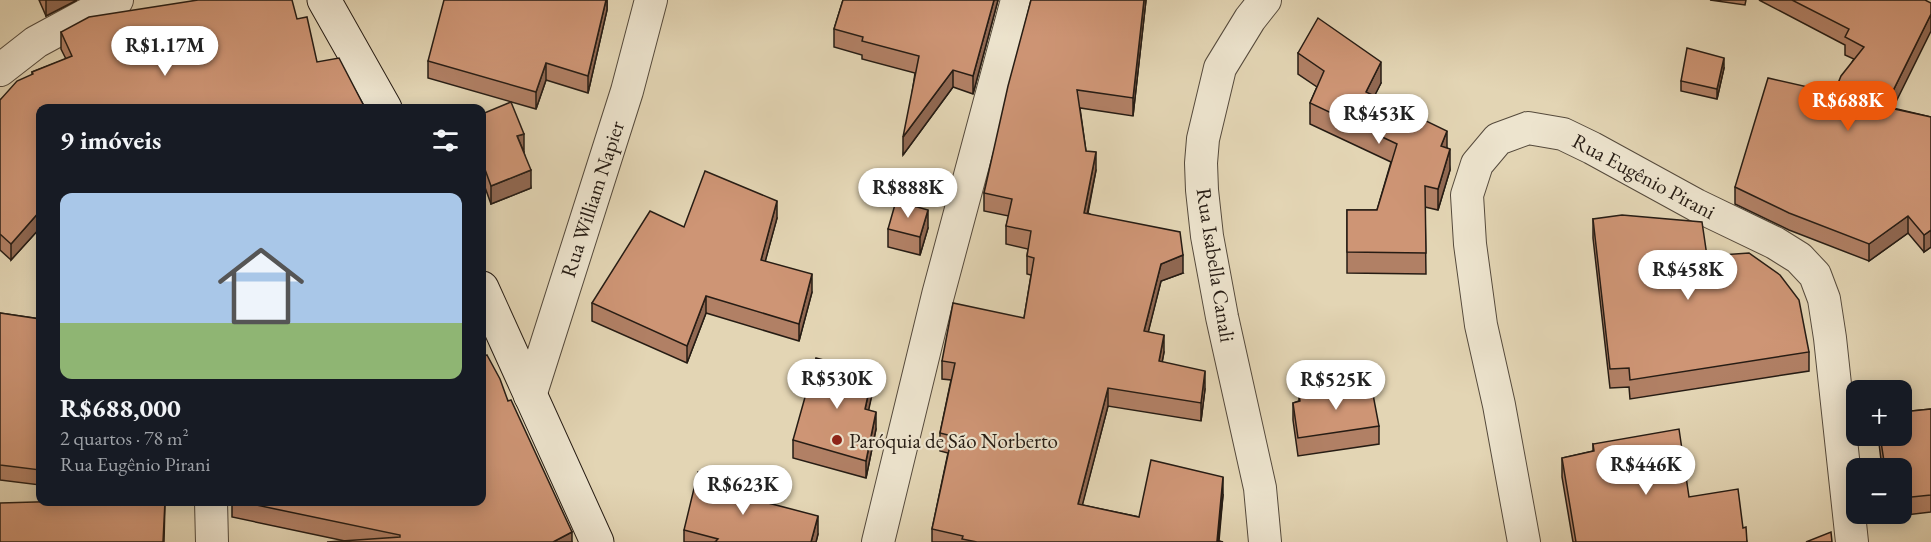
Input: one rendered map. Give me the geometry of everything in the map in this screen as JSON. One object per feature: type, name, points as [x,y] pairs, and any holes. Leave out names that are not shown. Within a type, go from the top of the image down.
[{"type":"main road","points":[[324,0],[383,104]]},
{"type":"main road","points":[[486,297],[597,542]]},
{"type":"street","points":[[0,70],[36,42],[117,0]]},
{"type":"street","name":"Rua William Napier","points":[[530,396],[627,91],[651,0]]},
{"type":"street","points":[[878,542],[938,295],[1017,0]]},
{"type":"street","name":"Rua Isabella Canali","points":[[1265,0],[1250,19],[1220,68],[1203,138],[1201,163],[1208,236],[1222,317],[1260,488],[1265,542]]},
{"type":"street","name":"Rua Eugênio Pirani","points":[[1524,542],[1499,405],[1481,325],[1470,244],[1467,195],[1477,164],[1498,139],[1528,128],[1563,134],[1592,148],[1696,206],[1775,243],[1799,258],[1815,275],[1824,300],[1830,338],[1852,542]]},
{"type":"street","points":[[212,506],[212,542]]},
{"type":"building","points":[[198,0],[292,0],[297,19],[307,17],[317,62],[339,58],[363,104],[36,104],[36,216],[11,244],[0,234],[0,100],[17,81],[33,74],[32,72],[72,56],[61,32],[89,17]]},
{"type":"building","points":[[444,0],[606,0],[588,76],[546,63],[536,92],[428,61]]},
{"type":"building","points":[[843,0],[994,0],[973,76],[953,70],[903,137],[919,56],[862,41],[863,37],[834,29]]},
{"type":"building","points":[[1031,0],[1144,0],[1133,98],[1077,90],[1086,151],[1096,152],[1084,213],[1180,232],[1183,255],[1161,264],[1144,331],[1164,335],[1159,361],[1205,371],[1201,403],[1108,388],[1078,504],[1139,517],[1151,460],[1223,477],[1217,541],[1223,542],[977,542],[962,539],[963,536],[932,529],[952,436],[940,433],[955,363],[942,361],[953,303],[1024,318],[1034,258],[1027,256],[1031,231],[1006,226],[1012,199],[984,193],[1008,86]]},
{"type":"building","points":[[1792,0],[1925,0],[1931,3],[1931,14],[1885,107],[1931,117],[1931,230],[1924,235],[1908,216],[1869,244],[1789,213],[1735,187],[1768,78],[1834,93],[1841,76],[1864,47],[1845,37],[1849,29]]},
{"type":"building","points":[[1318,18],[1381,62],[1366,92],[1447,131],[1441,146],[1450,149],[1438,189],[1425,186],[1426,253],[1347,252],[1347,210],[1377,210],[1397,144],[1310,103],[1324,71],[1298,53]]},
{"type":"building","points":[[1687,48],[1724,58],[1717,89],[1681,81]]},
{"type":"building","points":[[511,102],[524,134],[517,136],[531,170],[491,186],[486,172],[486,112]]},
{"type":"building","points":[[705,171],[777,201],[761,260],[812,274],[799,324],[706,296],[687,346],[592,303],[650,211],[684,227]]},
{"type":"building","points":[[896,201],[928,210],[920,237],[888,229]]},
{"type":"building","points":[[1622,215],[1702,222],[1707,256],[1749,253],[1780,275],[1799,300],[1809,352],[1630,380],[1629,368],[1610,369],[1593,219]]},
{"type":"building","points":[[0,313],[36,318],[36,470],[0,465]]},
{"type":"building","points":[[486,355],[500,379],[508,401],[511,400],[572,532],[553,542],[327,542],[400,537],[400,535],[261,506],[486,506]]},
{"type":"building","points":[[816,358],[873,373],[865,409],[876,412],[866,461],[793,440]]},
{"type":"building","points":[[1371,384],[1379,426],[1298,438],[1293,403],[1300,401],[1299,396]]},
{"type":"building","points":[[1931,409],[1931,495],[1912,497],[1912,458],[1883,458],[1882,446],[1912,446],[1912,411]]},
{"type":"building","points":[[1679,429],[1689,497],[1738,489],[1747,542],[1576,542],[1562,458],[1594,451],[1593,444]]},
{"type":"building","points":[[698,472],[732,482],[730,493],[818,516],[811,542],[715,542],[718,539],[684,530]]},
{"type":"building","points":[[36,502],[36,506],[165,506],[163,542],[0,542],[0,503]]},
{"type":"building","points":[[1831,532],[1832,542],[1806,542]]},
{"type":"place","name":"Paróquia de São Norberto","points":[[837,440]]}]
